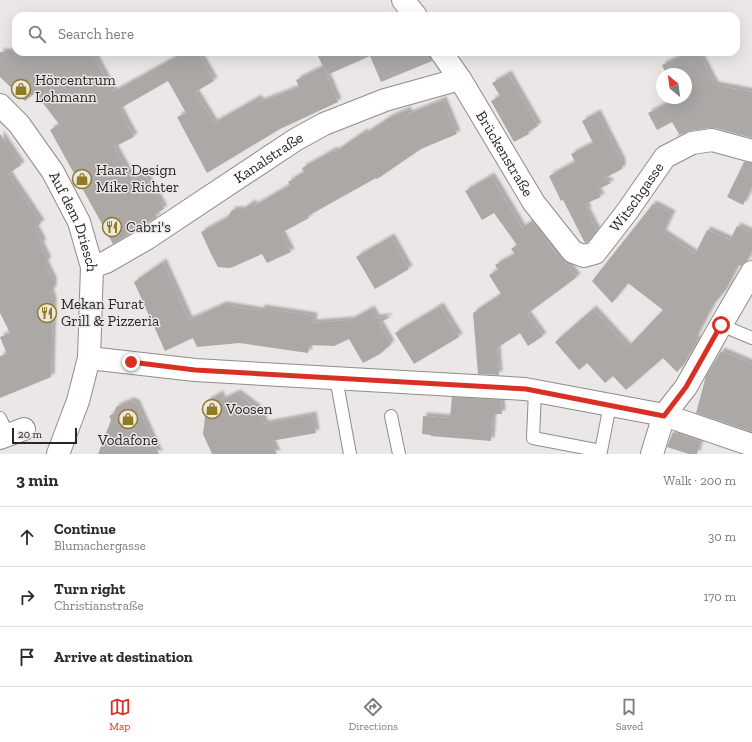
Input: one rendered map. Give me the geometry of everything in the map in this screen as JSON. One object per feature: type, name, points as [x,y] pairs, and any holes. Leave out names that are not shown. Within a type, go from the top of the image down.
[{"type":"street","points":[[403,0],[413,12]]},
{"type":"street","name":"Brückenstraße","points":[[444,56],[460,79],[534,203],[573,252]]},
{"type":"street","name":"Kanalstraße","points":[[92,267],[106,262],[139,242],[295,140],[324,124],[384,100],[460,79]]},
{"type":"street","name":"Auf dem Driesch","points":[[0,104],[20,124],[53,172],[79,222],[92,267],[89,358],[78,401],[58,454]]},
{"type":"street","name":"Witschgasse","points":[[573,252],[584,256],[595,253],[626,213],[665,157],[692,143],[712,140],[752,150]]},
{"type":"street","points":[[652,454],[664,416],[686,387],[721,325],[750,280]]},
{"type":"street","points":[[89,358],[195,370],[526,389],[664,416],[752,445]]},
{"type":"lane","points":[[721,325],[752,338]]},
{"type":"lane","points":[[336,378],[350,454]]},
{"type":"lane","points":[[535,391],[533,438],[601,453],[610,405]]},
{"type":"lane","points":[[391,416],[399,454]]},
{"type":"building","points":[[0,52],[12,52],[12,56],[94,56],[113,92],[178,56],[200,56],[214,81],[195,92],[214,123],[258,98],[260,102],[299,87],[296,80],[323,67],[338,102],[280,129],[207,173],[177,117],[186,113],[168,81],[119,109],[134,137],[114,147],[132,180],[144,173],[164,209],[155,214],[157,217],[113,244],[50,130],[59,124],[35,93],[25,101],[0,77]]},
{"type":"building","points":[[318,56],[370,56],[327,75]]},
{"type":"building","points":[[370,56],[430,56],[432,61],[381,82]]},
{"type":"building","points":[[681,56],[700,56],[715,85],[752,92],[752,138],[715,128],[690,131],[677,136],[679,134],[672,122],[657,130],[648,113],[666,104],[692,104],[692,68],[663,68],[662,65]]},
{"type":"building","points":[[508,74],[538,126],[528,132],[529,134],[514,142],[491,101],[500,96],[492,83]]},
{"type":"building","points":[[443,100],[457,134],[421,149],[377,179],[376,178],[308,216],[309,218],[281,233],[291,252],[267,263],[262,254],[233,267],[218,267],[201,232],[227,218],[232,210],[242,210],[252,203],[254,206],[290,185],[288,182],[304,172],[302,168],[334,150],[335,152],[364,132],[365,134],[389,118],[407,110],[409,114]]},
{"type":"building","points":[[597,113],[622,162],[622,169],[603,179],[611,183],[597,190],[601,197],[585,204],[588,209],[586,210],[597,231],[588,242],[585,243],[563,200],[561,201],[549,176],[575,162],[571,154],[593,143],[582,121]]},
{"type":"building","points":[[0,134],[21,165],[8,174],[41,223],[35,228],[43,243],[40,244],[48,261],[45,262],[45,264],[53,280],[53,290],[50,291],[53,301],[51,377],[0,398],[0,356],[7,354],[0,337],[10,333],[0,313]]},
{"type":"building","points":[[744,162],[752,163],[752,187],[743,205],[727,197]]},
{"type":"building","points":[[491,176],[522,228],[532,221],[556,254],[558,253],[577,277],[527,314],[543,336],[528,346],[520,333],[497,348],[499,375],[478,374],[473,313],[501,294],[489,275],[498,270],[495,265],[515,254],[511,249],[517,245],[494,213],[482,220],[465,191]]},
{"type":"building","points":[[653,204],[672,214],[663,233],[695,254],[707,230],[730,240],[737,226],[752,233],[752,251],[747,261],[741,266],[738,265],[726,289],[713,305],[695,339],[698,340],[684,364],[677,372],[663,358],[626,390],[613,376],[605,383],[587,363],[579,370],[555,342],[593,309],[628,347],[663,310],[628,283],[612,303],[592,281]]},
{"type":"building","points":[[391,237],[409,269],[375,289],[356,257]]},
{"type":"building","points":[[163,262],[189,320],[223,305],[261,311],[261,308],[314,316],[313,323],[351,320],[371,309],[376,318],[390,317],[379,323],[391,344],[380,354],[363,363],[349,339],[334,346],[310,345],[308,353],[239,343],[197,347],[193,338],[165,351],[134,282]]},
{"type":"building","points":[[440,306],[459,337],[414,364],[395,333]]},
{"type":"building","points":[[721,351],[752,364],[752,432],[696,413],[706,376]]},
{"type":"building","points":[[237,393],[257,408],[265,424],[313,415],[316,433],[271,441],[277,454],[212,454],[203,434],[207,401],[220,394],[222,400]]},
{"type":"building","points":[[452,397],[501,400],[502,414],[493,414],[491,441],[422,434],[423,416],[450,418]]},
{"type":"building","points":[[130,401],[136,403],[159,454],[98,454],[111,420],[109,416],[114,413],[116,407]]},
{"type":"building","points":[[673,432],[700,441],[697,454],[689,454],[667,447]]},
{"type":"place","name":"Hörcentrum Lohmann","points":[[21,89]]},
{"type":"place","name":"Haar Design Mike Richter","points":[[82,179]]},
{"type":"place","name":"Cabri's","points":[[112,227]]},
{"type":"place","name":"Mekan Furat Grill & Pizzeria","points":[[47,313]]},
{"type":"place","name":"Voosen","points":[[212,409]]},
{"type":"place","name":"Vodafone","points":[[128,419]]},
{"type":"route","points":[[131,362],[195,370],[526,389],[664,416],[686,387],[721,325]]}]
